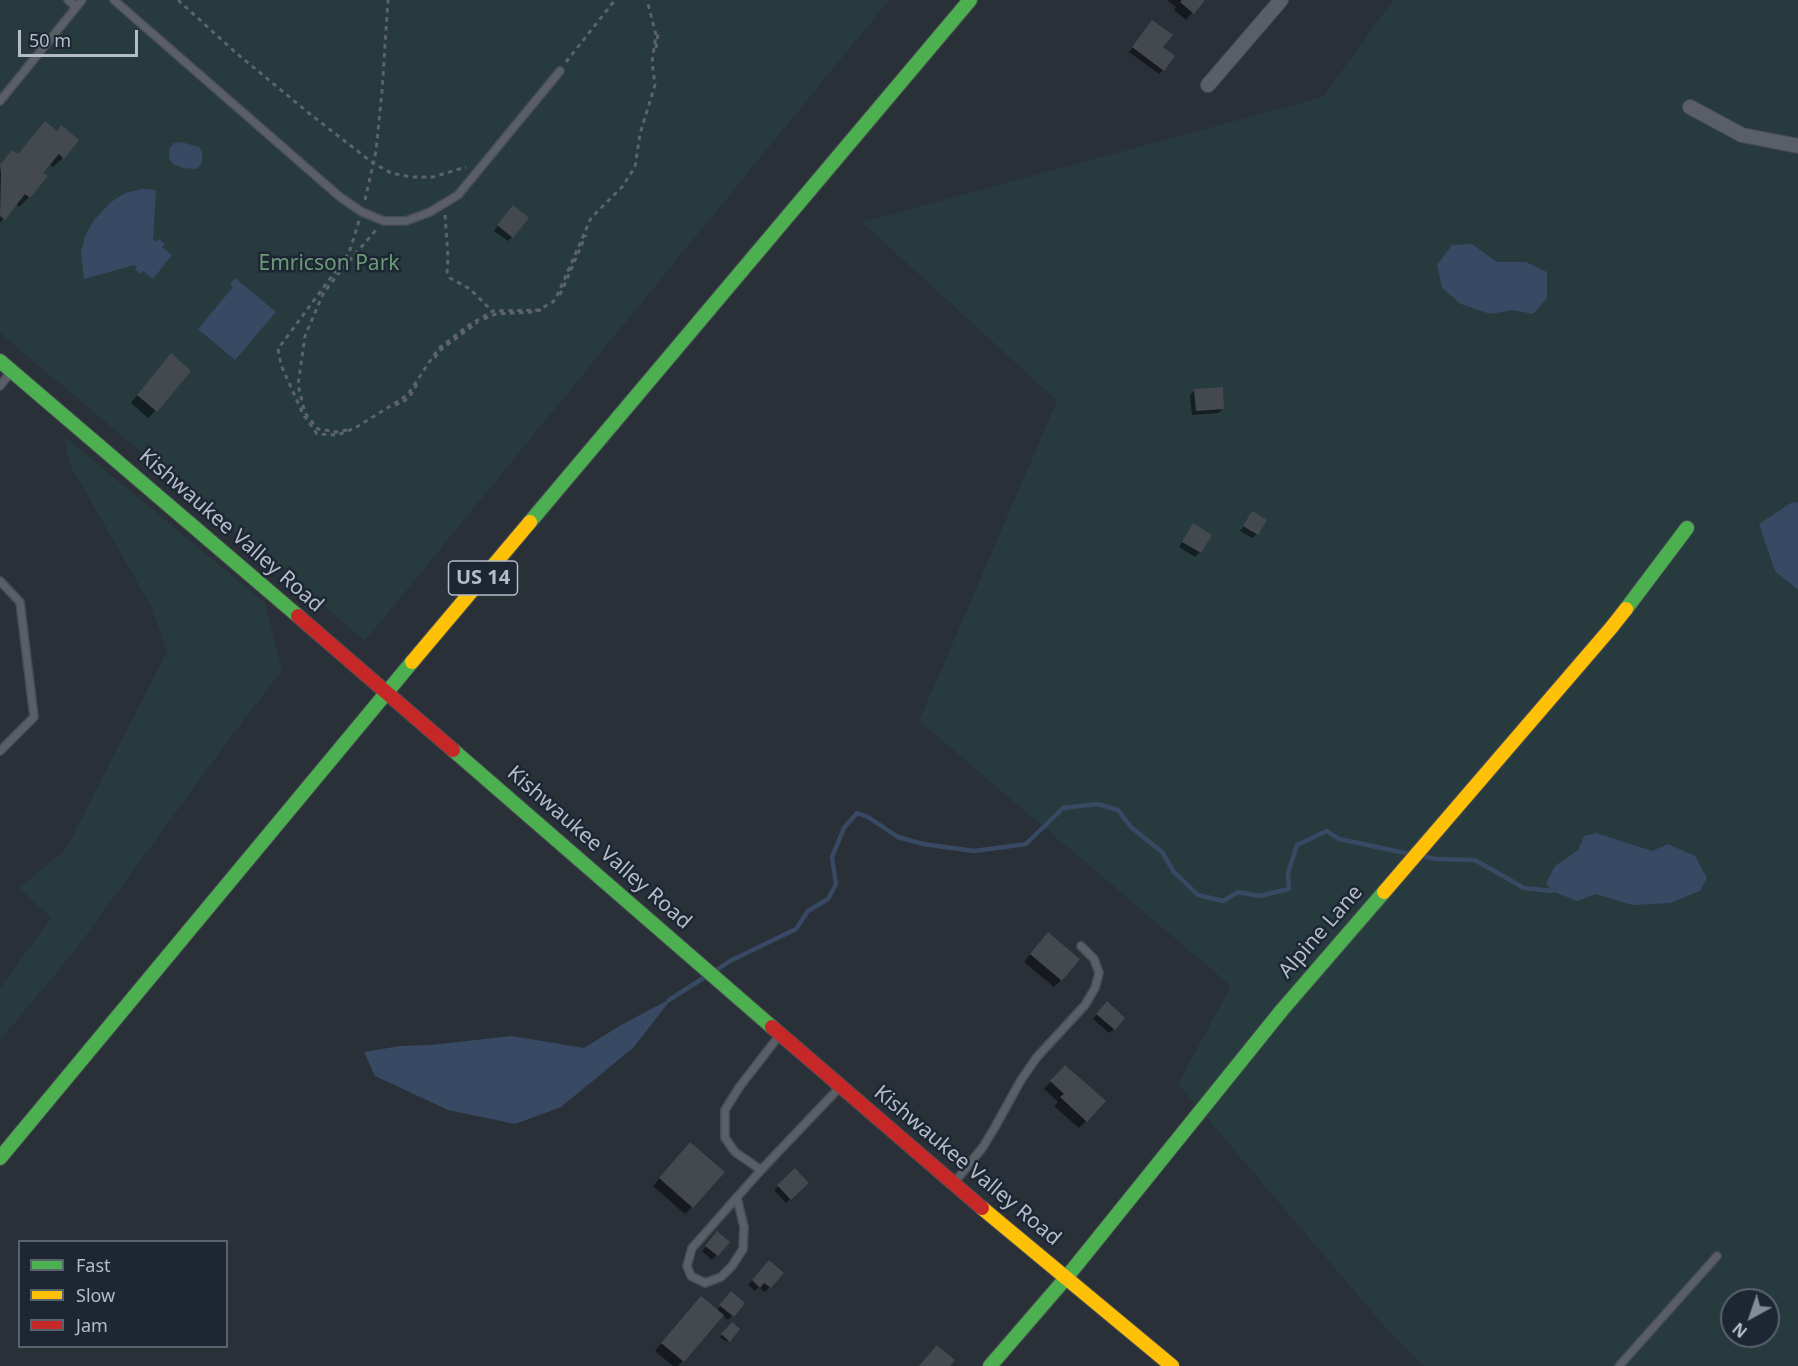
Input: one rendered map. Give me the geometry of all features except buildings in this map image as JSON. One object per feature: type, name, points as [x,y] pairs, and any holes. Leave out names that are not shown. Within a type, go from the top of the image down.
[{"type":"street","name":"US 14","points":[[0,1158],[386,692],[970,0]]},
{"type":"street","points":[[1208,85],[1281,0]]},
{"type":"street","points":[[1690,107],[1742,135],[1798,146]]},
{"type":"street","name":"Kishwaukee Valley Road","points":[[0,361],[954,1183],[1172,1366]]},
{"type":"street","name":"Alpine Lane","points":[[990,1366],[1066,1278],[1282,1010],[1611,628],[1687,528]]},
{"type":"lane","points":[[68,0],[76,7]]},
{"type":"lane","points":[[0,101],[82,0]]},
{"type":"lane","points":[[114,0],[340,197],[362,212],[384,221],[406,221],[430,212],[458,195],[560,70]]},
{"type":"lane","points":[[0,386],[12,371]]},
{"type":"lane","points":[[0,581],[20,602],[34,717],[0,751]]},
{"type":"lane","points":[[954,1183],[983,1147],[1021,1080],[1037,1057],[1051,1040],[1073,1020],[1095,987],[1099,974],[1094,959],[1081,946]]},
{"type":"lane","points":[[761,1170],[735,1152],[725,1138],[725,1110],[740,1086],[781,1034]]},
{"type":"lane","points":[[737,1198],[744,1227],[743,1249],[732,1266],[721,1277],[705,1283],[691,1276],[687,1266],[692,1248],[761,1170],[841,1086]]},
{"type":"lane","points":[[1618,1366],[1717,1256]]},
{"type":"path","points":[[178,0],[243,59],[310,114],[373,163],[391,173],[411,177],[433,177],[486,160]]},
{"type":"path","points":[[388,0],[376,151],[350,253],[278,349],[281,365],[303,414],[317,434],[338,435],[370,422],[403,402],[410,396],[440,351],[470,327],[494,313],[538,312],[554,303],[566,284],[594,218],[623,188],[636,168],[642,133],[657,85],[654,62],[658,36],[649,0]]},
{"type":"path","points":[[560,70],[615,0]]},
{"type":"path","points":[[444,204],[448,251],[447,272],[450,278],[470,289],[494,313]]},
{"type":"path","points":[[355,428],[337,432],[318,429],[305,413],[298,385],[305,336],[323,294],[384,221]]},
{"type":"green space","name":"Emricson Park","points":[[0,0],[889,0],[365,641],[0,333]]},
{"type":"green space","points":[[1393,0],[1798,0],[1798,1366],[1424,1366],[1385,1327],[1178,1084],[1231,986],[919,721],[1057,401],[862,222],[1323,97]]},
{"type":"green space","points":[[65,437],[265,603],[282,670],[76,949],[0,1040],[0,988],[51,918],[19,888],[66,849],[167,651],[151,606],[69,463]]},
{"type":"water","points":[[181,142],[199,147],[202,152],[202,163],[196,169],[173,164],[169,158],[169,149],[174,143]]},
{"type":"water","points":[[142,189],[156,190],[153,240],[156,242],[159,239],[165,244],[162,247],[172,255],[153,279],[143,271],[140,274],[134,265],[84,279],[81,252],[85,236],[94,220],[111,202],[125,193]]},
{"type":"water","points":[[1472,244],[1497,262],[1526,262],[1547,272],[1547,298],[1533,314],[1513,310],[1490,314],[1461,304],[1442,288],[1437,265],[1452,245]]},
{"type":"water","points":[[235,278],[276,312],[235,360],[198,329],[233,287],[230,284]]},
{"type":"water","points":[[1798,502],[1798,590],[1775,571],[1759,524],[1791,503]]},
{"type":"water","points":[[1596,833],[1652,851],[1668,844],[1695,856],[1707,878],[1700,891],[1670,903],[1633,905],[1596,894],[1577,901],[1552,891],[1546,883],[1555,866],[1578,850],[1584,836]]},
{"type":"water","points":[[672,998],[634,1047],[561,1107],[515,1124],[448,1110],[375,1076],[364,1052],[400,1046],[512,1036],[584,1048]]},
{"type":"waterway","points":[[715,971],[730,961],[796,929],[808,911],[828,899],[836,884],[832,857],[844,828],[857,813],[868,817],[898,837],[923,844],[974,851],[1026,844],[1063,808],[1098,804],[1118,810],[1131,827],[1162,852],[1174,872],[1198,895],[1223,901],[1238,892],[1259,896],[1289,889],[1288,873],[1297,845],[1327,831],[1339,839],[1410,854]]},
{"type":"waterway","points":[[1421,856],[1436,859],[1475,860],[1524,888],[1552,891]]},
{"type":"waterway","points":[[669,1000],[705,977]]},
{"type":"traffic: fast","points":[[530,522],[970,0]]},
{"type":"traffic: fast","points":[[0,361],[298,616]]},
{"type":"traffic: fast","points":[[1626,609],[1687,528]]},
{"type":"traffic: fast","points":[[0,1158],[412,662]]},
{"type":"traffic: fast","points":[[453,750],[772,1027]]},
{"type":"traffic: fast","points":[[990,1366],[1066,1278],[1282,1010],[1384,892]]},
{"type":"traffic: slow","points":[[412,662],[530,522]]},
{"type":"traffic: slow","points":[[1384,892],[1626,609]]},
{"type":"traffic: slow","points":[[982,1208],[1172,1366]]},
{"type":"traffic: jam","points":[[298,616],[453,750]]},
{"type":"traffic: jam","points":[[772,1027],[982,1208]]}]
